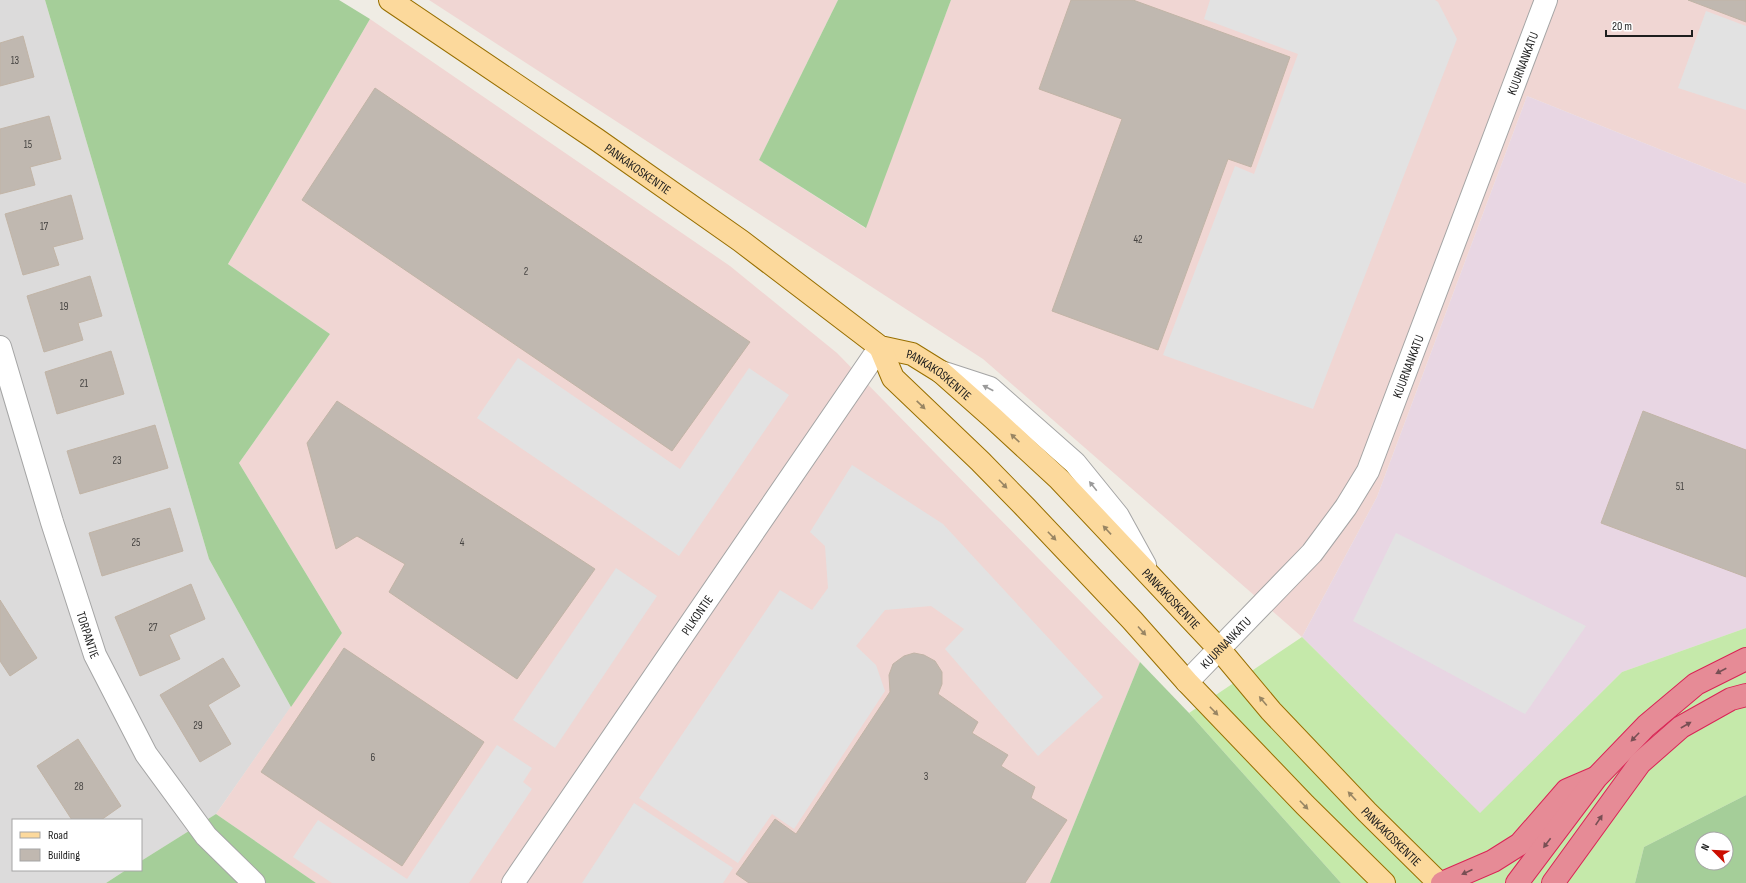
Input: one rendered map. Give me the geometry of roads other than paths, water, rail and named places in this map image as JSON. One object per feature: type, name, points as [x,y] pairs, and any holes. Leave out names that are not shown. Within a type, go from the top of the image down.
[{"type":"highway","points":[[1517,883],[1596,778],[1646,726],[1696,684],[1746,659]]},
{"type":"highway","points":[[1553,883],[1640,763],[1681,728],[1732,699],[1746,695]]},
{"type":"highway","points":[[1440,883],[1492,861],[1520,844],[1567,790],[1596,778]]},
{"type":"highway","points":[[1565,883],[1576,852]]},
{"type":"main road","name":"PANKAKOSKENTIE","points":[[390,0],[589,135],[741,241],[880,347],[912,354],[941,372],[1059,479],[1220,650],[1272,711],[1367,812],[1440,883]]},
{"type":"main road","name":"PANKAKOSKENTIE","points":[[880,347],[893,378],[980,461],[1132,620],[1188,682],[1305,805],[1384,883]]},
{"type":"street","name":"KUURNANKATU","points":[[1188,682],[1312,553],[1346,507],[1368,471],[1546,0]]},
{"type":"street","name":"TORPANTIE","points":[[0,347],[52,522],[96,655],[146,754],[206,836],[254,883]]},
{"type":"street","name":"PILKONTIE","points":[[513,883],[880,347]]}]
